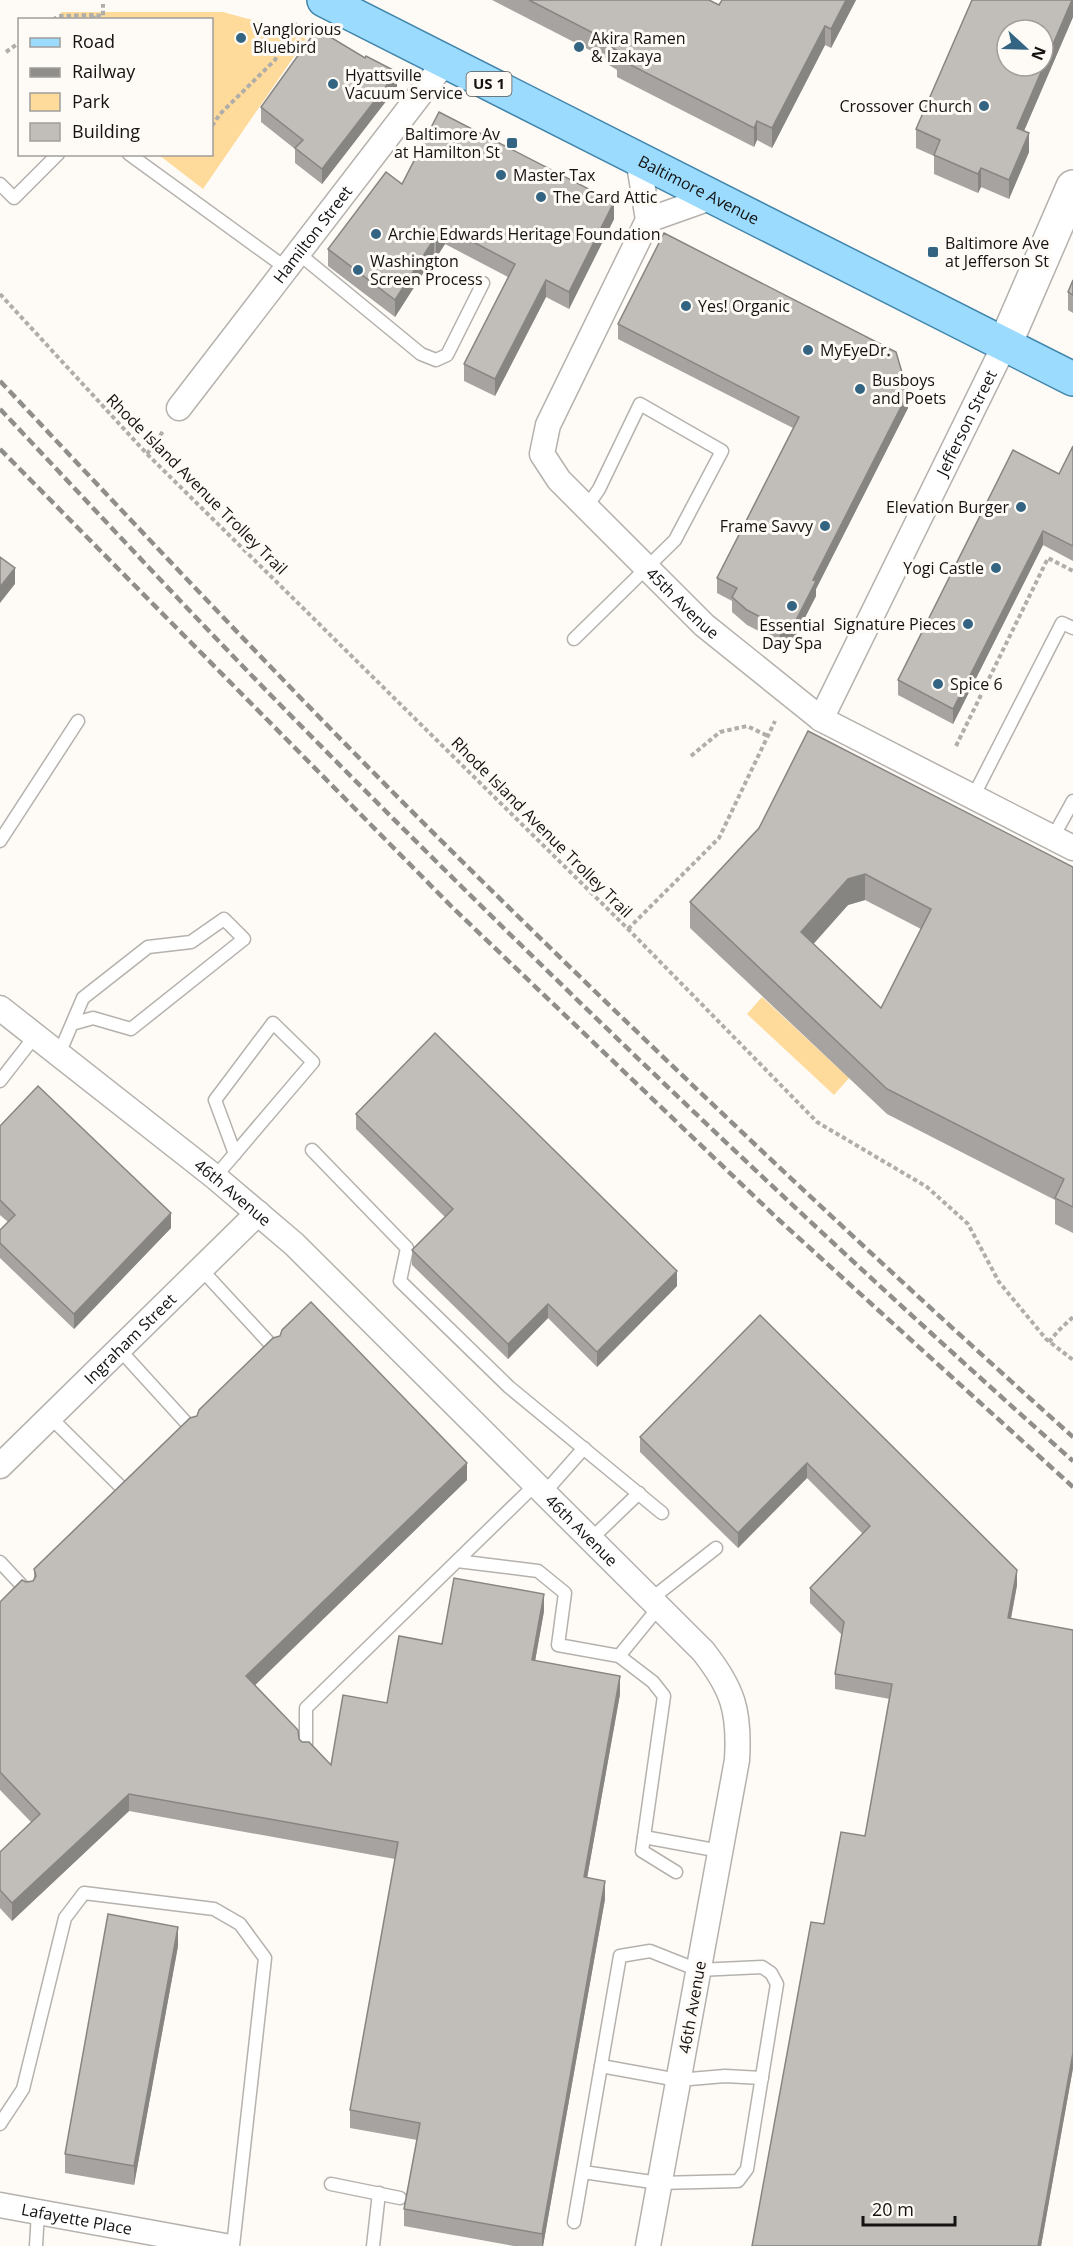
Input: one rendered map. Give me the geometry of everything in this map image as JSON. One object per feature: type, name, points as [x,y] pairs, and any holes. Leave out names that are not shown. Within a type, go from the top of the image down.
[{"type":"main road","name":"Baltimore Avenue","points":[[299,0],[333,4],[1073,379]]},
{"type":"street","name":"Hamilton Street","points":[[179,408],[445,62]]},
{"type":"street","points":[[638,158],[648,220],[713,196]]},
{"type":"street","name":"Jefferson Street","points":[[820,719],[1005,344],[1073,187]]},
{"type":"street","name":"45th Avenue","points":[[648,220],[548,425],[542,454],[559,480],[704,626],[820,719],[1063,842]]},
{"type":"street","name":"46th Avenue","points":[[0,1008],[215,1177],[294,1244],[348,1295],[703,1651],[721,1674],[734,1701],[739,1732],[737,1760],[648,2246]]},
{"type":"street","name":"Ingraham Street","points":[[0,1466],[258,1213]]},
{"type":"street","name":"Lafayette Place","points":[[0,2205],[127,2233],[225,2246]]},
{"type":"lane","points":[[0,184],[14,198],[56,156]]},
{"type":"lane","points":[[132,156],[292,260],[421,354],[436,360],[447,355],[483,283]]},
{"type":"lane","points":[[574,639],[675,540],[722,451],[640,404],[599,489],[586,508]]},
{"type":"lane","points":[[973,797],[1062,623],[1073,628]]},
{"type":"lane","points":[[0,841],[78,721]]},
{"type":"lane","points":[[1063,842],[1073,801]]},
{"type":"lane","points":[[59,1054],[83,998],[148,947],[190,942],[224,919],[244,939],[131,1029],[93,1018],[72,1024]]},
{"type":"lane","points":[[215,1177],[235,1154],[313,1062],[273,1023],[215,1100],[235,1154]]},
{"type":"lane","points":[[0,1081],[35,1036]]},
{"type":"lane","points":[[312,1150],[406,1248],[400,1281],[509,1387],[662,1513]]},
{"type":"lane","points":[[201,1269],[274,1348]]},
{"type":"lane","points":[[119,1349],[191,1428]]},
{"type":"lane","points":[[50,1417],[124,1490]]},
{"type":"lane","points":[[306,1752],[306,1708],[457,1561],[584,1449]]},
{"type":"lane","points":[[591,1539],[639,1493]]},
{"type":"lane","points":[[619,1656],[655,1603],[716,1548]]},
{"type":"lane","points":[[457,1561],[538,1571],[565,1593],[558,1645],[619,1656],[653,1682],[664,1696],[642,1851],[676,1872]]},
{"type":"lane","points":[[0,1562],[28,1592]]},
{"type":"lane","points":[[644,1837],[720,1851]]},
{"type":"lane","points":[[0,2124],[23,2089],[65,1918],[84,1893],[214,1909],[240,1924],[265,1958],[233,2246]]},
{"type":"lane","points":[[574,2222],[620,1956],[650,1951],[698,1970],[762,1967],[771,1973],[777,1984],[747,2169],[738,2181],[659,2183],[583,2172]]},
{"type":"lane","points":[[601,2066],[678,2080],[725,2076],[762,2078]]},
{"type":"lane","points":[[332,2184],[400,2198]]},
{"type":"lane","points":[[373,2246],[379,2193]]},
{"type":"lane","points":[[36,2246],[38,2212]]},
{"type":"path","points":[[55,18],[58,16],[104,16],[103,4]]},
{"type":"path","points":[[213,124],[220,114],[275,60],[293,23],[314,34]]},
{"type":"path","points":[[6,52],[18,43]]},
{"type":"path","name":"Rhode Island Avenue Trolley Trail","points":[[0,294],[147,454],[628,929],[817,1122],[927,1187],[968,1224],[999,1282],[1049,1342],[1073,1360]]},
{"type":"path","points":[[956,746],[1048,558],[1073,571]]},
{"type":"path","points":[[628,929],[719,838],[775,721]]},
{"type":"path","points":[[691,756],[720,732],[747,726],[768,736]]},
{"type":"path","points":[[1049,1342],[1073,1317]]},
{"type":"green space","points":[[61,12],[223,12],[289,30],[306,39],[203,189],[160,156],[213,156],[213,18],[58,18]]},
{"type":"green space","points":[[762,997],[849,1078],[834,1095],[747,1014]]},
{"type":"building","points":[[529,0],[709,0],[719,5],[722,0],[846,0],[831,29],[825,26],[772,128],[757,121],[754,128],[617,58],[620,52],[609,46],[611,42]]},
{"type":"building","name":"Crossover Church","points":[[972,0],[1072,0],[1055,40],[1055,18],[995,18],[995,78],[1038,78],[1017,128],[1029,133],[1009,180],[981,168],[978,174],[934,155],[940,140],[916,129]]},
{"type":"building","points":[[317,29],[365,58],[366,56],[397,72],[322,169],[295,148],[303,140],[261,107]]},
{"type":"building","points":[[439,112],[614,202],[569,292],[546,280],[495,379],[464,364],[515,264],[445,227],[436,241],[434,239],[395,300],[328,249],[386,172],[402,184]]},
{"type":"building","points":[[664,233],[896,352],[908,393],[813,580],[816,581],[794,624],[780,627],[747,610],[732,597],[737,588],[717,578],[799,417],[618,324]]},
{"type":"building","points":[[1073,280],[1073,295],[1068,292]]},
{"type":"building","points":[[1073,446],[1073,546],[1043,531],[953,709],[898,680],[1013,450],[1059,474]]},
{"type":"building","points":[[0,557],[15,568],[0,587]]},
{"type":"building","points":[[808,731],[1073,867],[1073,1207],[1055,1198],[1064,1179],[887,1089],[690,902],[759,828]],"holes":[[[865,874],[931,909],[881,1008],[801,932],[848,879]]]},
{"type":"building","points":[[435,1033],[677,1271],[597,1352],[548,1304],[508,1344],[412,1250],[453,1209],[356,1114]]},
{"type":"building","points":[[38,1086],[171,1213],[74,1314],[0,1243],[0,1230],[15,1215],[0,1200],[0,1126]]},
{"type":"building","points":[[311,1302],[467,1463],[246,1676],[298,1730],[299,1739],[302,1742],[309,1742],[331,1765],[343,1695],[387,1703],[399,1636],[442,1644],[454,1578],[544,1594],[532,1660],[620,1676],[584,1877],[605,1881],[542,2234],[404,2209],[420,2123],[350,2110],[398,1842],[129,1794],[12,1903],[0,1890],[0,1852],[40,1814],[0,1772],[0,1602],[22,1580],[33,1581],[36,1576],[34,1569],[190,1418],[197,1416],[199,1410],[273,1338],[280,1336],[282,1330]]},
{"type":"building","points":[[760,1315],[1017,1570],[1008,1618],[1073,1630],[1073,2053],[1038,2246],[752,2246],[811,1922],[824,1924],[841,1832],[865,1836],[892,1684],[835,1674],[844,1622],[810,1588],[870,1526],[807,1463],[738,1533],[640,1437]]},
{"type":"building","points":[[108,1914],[178,1927],[134,2166],[65,2154]]},
{"type":"railway","points":[[0,381],[179,571],[421,821],[628,1024],[775,1163],[1073,1437]]},
{"type":"railway","points":[[0,409],[191,612],[400,826],[780,1193],[1073,1461]]},
{"type":"railway","points":[[0,449],[452,907],[779,1220],[1073,1487]]},
{"type":"place","name":"Vanglorious Bluebird","points":[[241,38]]},
{"type":"place","name":"Akira Ramen & Izakaya","points":[[579,47]]},
{"type":"place","name":"Hyattsville Vacuum Service","points":[[333,84]]},
{"type":"place","name":"Crossover Church","points":[[984,106]]},
{"type":"place","name":"Baltimore Av at Hamilton St","points":[[512,143]]},
{"type":"place","name":"Master Tax","points":[[501,175]]},
{"type":"place","name":"The Card Attic","points":[[541,197]]},
{"type":"place","name":"Archie Edwards Heritage Foundation","points":[[376,234]]},
{"type":"place","name":"Baltimore Ave at Jefferson St","points":[[933,252]]},
{"type":"place","name":"Washington Screen Process","points":[[358,270]]},
{"type":"place","name":"Yes! Organic","points":[[686,306]]},
{"type":"place","name":"MyEyeDr.","points":[[808,350]]},
{"type":"place","name":"Busboys and Poets","points":[[860,389]]},
{"type":"place","name":"Elevation Burger","points":[[1021,507]]},
{"type":"place","name":"Frame Savvy","points":[[825,526]]},
{"type":"place","name":"Yogi Castle","points":[[996,568]]},
{"type":"place","name":"Essential Day Spa","points":[[792,606]]},
{"type":"place","name":"Signature Pieces","points":[[968,624]]},
{"type":"place","name":"Spice 6","points":[[938,684]]}]
